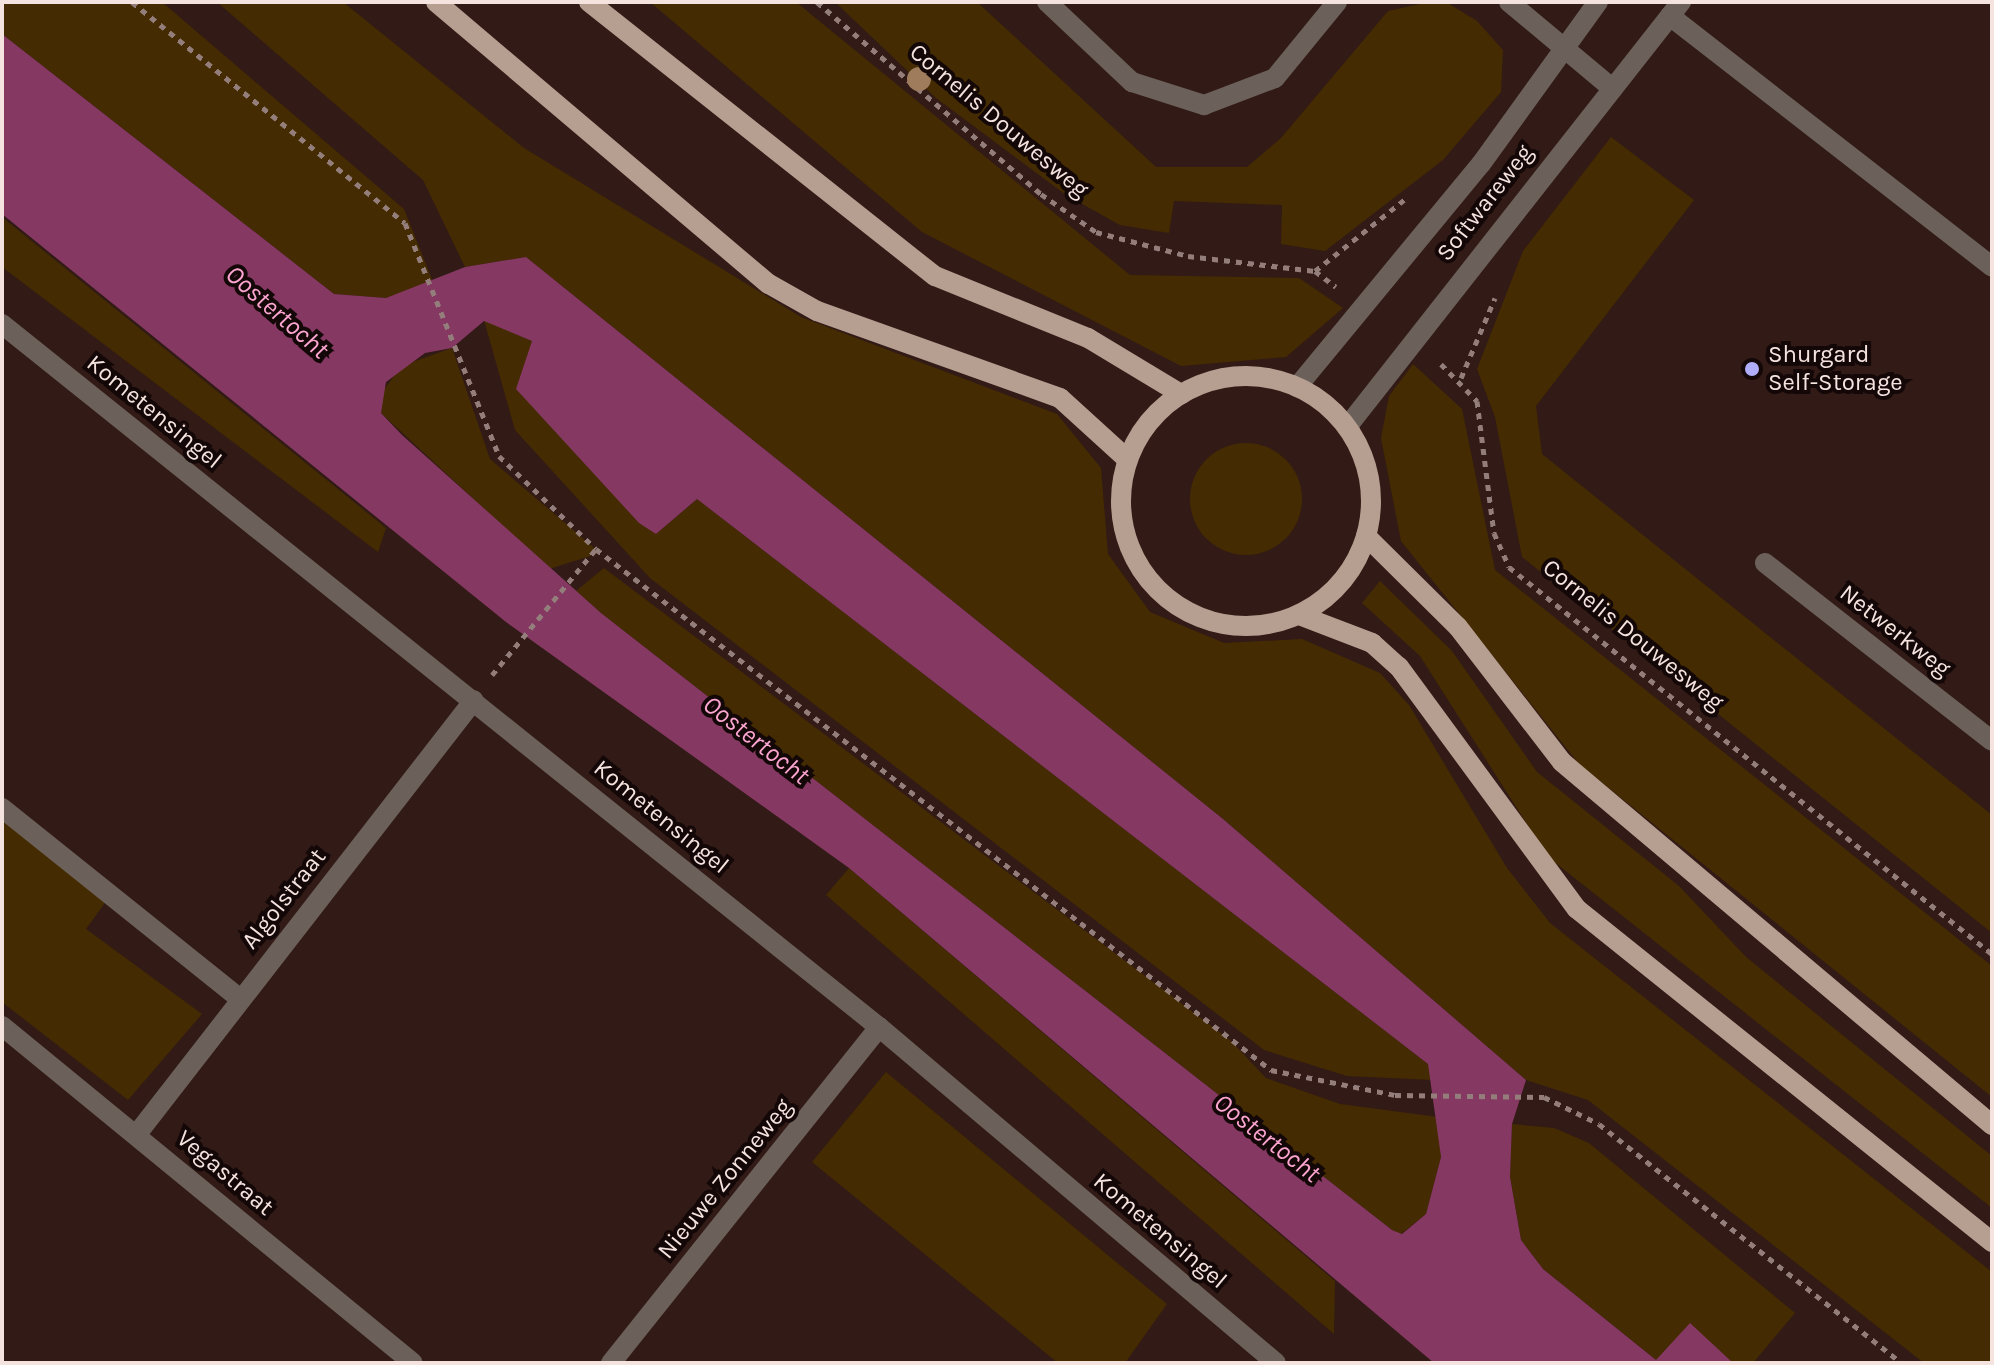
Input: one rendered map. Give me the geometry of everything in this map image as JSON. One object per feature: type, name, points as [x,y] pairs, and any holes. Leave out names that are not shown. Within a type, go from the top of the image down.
[{"type":"main road","points":[[436,2],[769,284],[817,311],[1060,398],[1127,459]]},
{"type":"main road","points":[[589,2],[935,276],[1088,338],[1181,394]]},
{"type":"main road","points":[[1299,615],[1338,583],[1366,536],[1367,468],[1347,427],[1297,387],[1232,377],[1181,394],[1145,428],[1127,459],[1124,531],[1138,566],[1161,594],[1227,625],[1299,615],[1372,643],[1399,667],[1577,909],[1992,1242]]},
{"type":"main road","points":[[1366,536],[1458,627],[1562,762],[1992,1125]]},
{"type":"street","points":[[1047,2],[1132,82],[1204,105],[1275,78],[1337,2]]},
{"type":"street","points":[[1509,2],[1612,88]]},
{"type":"street","name":"Softwareweg","points":[[1297,387],[1481,164],[1563,46],[1598,2]]},
{"type":"street","name":"Softwareweg","points":[[1347,427],[1409,343],[1676,9],[1992,267]]},
{"type":"street","name":"Kometensingel","points":[[2,324],[879,1027],[1276,1363]]},
{"type":"street","name":"Netwerkweg","points":[[1765,563],[1992,741]]},
{"type":"street","name":"Algolstraat","points":[[137,1134],[239,998],[474,700]]},
{"type":"street","points":[[2,808],[239,998]]},
{"type":"street","name":"Vegastraat","points":[[2,1026],[413,1363]]},
{"type":"street","name":"Nieuwe Zonneweg","points":[[611,1363],[879,1027]]},
{"type":"path","points":[[132,2],[405,223],[499,456],[596,549],[1271,1070],[1395,1095],[1544,1097],[1599,1124],[1902,1363]]},
{"type":"path","name":"Cornelis Douwesweg","points":[[817,2],[1041,194],[1096,232],[1188,256],[1315,271]]},
{"type":"path","points":[[1361,306],[1315,271],[1413,192]]},
{"type":"path","points":[[1461,378],[1500,286]]},
{"type":"path","name":"Cornelis Douwesweg","points":[[1409,343],[1461,378],[1483,420],[1488,500],[1509,567],[1992,954]]},
{"type":"path","points":[[511,647],[596,549]]},
{"type":"shaded area","points":[[2,2],[162,2],[404,209],[433,282],[386,298],[334,294],[2,34]]},
{"type":"shaded area","points":[[217,2],[343,2],[524,148],[801,317],[1057,414],[1101,468],[1108,554],[1150,612],[1224,643],[1302,639],[1380,673],[1409,705],[1507,868],[1550,923],[1992,1272],[1992,1363],[1924,1363],[1588,1100],[1526,1080],[1223,819],[526,257],[465,267],[423,180]]},
{"type":"shaded area","points":[[650,2],[796,2],[1130,275],[1299,278],[1343,308],[1286,357],[1181,366],[922,232]]},
{"type":"shaded area","points":[[835,2],[977,2],[1156,167],[1247,167],[1281,138],[1388,11],[1429,2],[1446,2],[1477,21],[1503,50],[1501,92],[1443,160],[1325,251],[1281,244],[1282,205],[1174,201],[1169,233],[1120,225],[1066,195],[936,98]]},
{"type":"shaded area","points":[[1611,137],[1694,200],[1536,406],[1542,454],[1992,815],[1992,933],[1522,557],[1495,417],[1477,369],[1523,251]]},
{"type":"shaded area","points":[[2,217],[386,528],[378,552],[2,267]]},
{"type":"shaded area","points":[[484,320],[532,341],[656,534],[697,499],[1428,1064],[1432,1080],[1347,1076],[1264,1050],[650,578],[515,430]]},
{"type":"shaded area","points":[[452,348],[490,459],[600,553],[549,569],[381,413],[381,394],[401,366]]},
{"type":"shaded area","points":[[1413,364],[1462,409],[1495,570],[1992,966],[1992,1097],[1579,764],[1401,541],[1381,438],[1389,396]]},
{"type":"shaded area","points":[[1246,443],[1267,448],[1285,460],[1297,478],[1302,499],[1297,520],[1285,538],[1267,550],[1246,555],[1225,550],[1207,538],[1195,520],[1190,499],[1195,478],[1207,460],[1225,448]]},
{"type":"shaded area","points":[[604,568],[1230,1040],[1266,1078],[1340,1104],[1438,1117],[1441,1157],[1426,1214],[1401,1234],[1392,1230],[601,613],[576,591]]},
{"type":"shaded area","points":[[1380,581],[1452,651],[1537,772],[1679,886],[1746,957],[1992,1156],[1992,1208],[1548,857],[1420,656],[1362,603]]},
{"type":"shaded area","points":[[2,817],[107,900],[86,929],[202,1014],[128,1100],[2,1002]]},
{"type":"shaded area","points":[[849,868],[1335,1281],[1334,1334],[826,895]]},
{"type":"shaded area","points":[[886,1072],[1167,1304],[1125,1363],[1058,1363],[812,1162]]},
{"type":"shaded area","points":[[1512,1124],[1554,1128],[1589,1143],[1795,1313],[1753,1363],[1656,1360],[1543,1269],[1521,1240],[1510,1177]]},
{"type":"water","name":"Oostertocht","points":[[2,34],[334,294],[386,298],[465,267],[526,257],[1223,819],[1526,1080],[1512,1124],[1510,1177],[1521,1240],[1543,1269],[1656,1360],[1690,1323],[1733,1363],[1434,1363],[849,868],[506,622],[2,214]],"holes":[[[484,321],[532,341],[516,389],[639,523],[656,534],[697,499],[1428,1064],[1441,1157],[1426,1214],[1402,1234],[1392,1230],[601,613],[381,413],[386,382],[425,353],[452,348]]]},
{"type":"place","name":"Shurgard Self-Storage","points":[[1752,369]]}]
